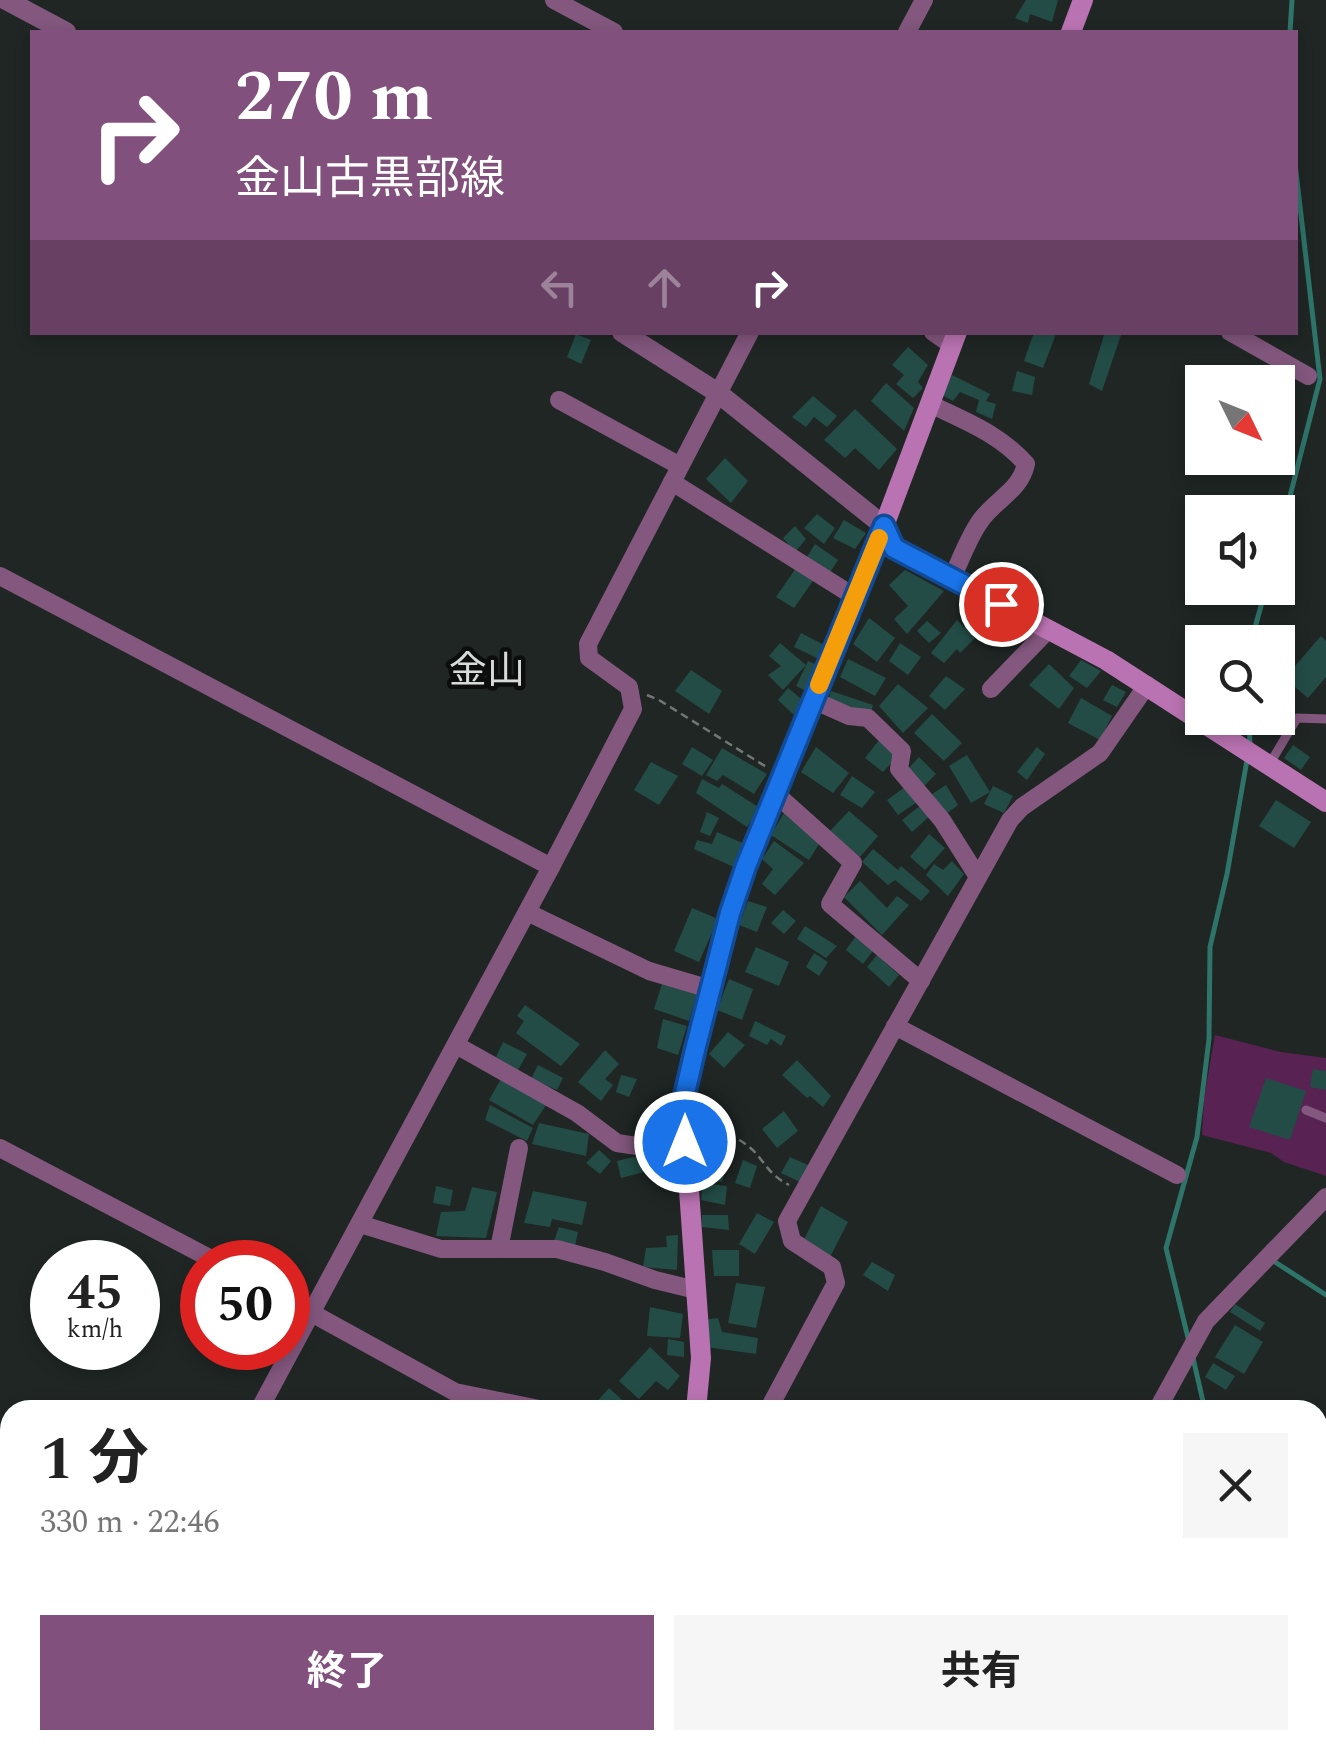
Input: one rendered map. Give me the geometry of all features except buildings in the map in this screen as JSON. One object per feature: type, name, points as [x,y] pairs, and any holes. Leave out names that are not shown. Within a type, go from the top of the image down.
[{"type":"main road","points":[[1072,30],[1083,0]]},
{"type":"main road","points":[[697,1400],[701,1358],[682,1106],[710,989],[736,898],[955,338]]},
{"type":"main road","points":[[884,526],[894,548],[1147,685],[1326,802]]},
{"type":"street","points":[[6,0],[62,30]]},
{"type":"street","points":[[554,0],[610,30]]},
{"type":"street","points":[[908,30],[924,0]]},
{"type":"street","points":[[627,335],[718,393],[884,526]]},
{"type":"street","points":[[264,1400],[633,709],[629,687],[589,658],[588,644],[748,335]]},
{"type":"street","points":[[1235,335],[1308,376]]},
{"type":"street","points":[[559,400],[676,474],[855,597]]},
{"type":"street","points":[[930,404],[990,433],[1011,447],[1026,464],[1023,476],[1012,490],[982,519],[952,578]]},
{"type":"street","points":[[0,576],[551,868]]},
{"type":"street","points":[[991,689],[1048,630]]},
{"type":"street","points":[[773,1400],[836,1283],[832,1268],[792,1240],[787,1221],[1010,820],[1022,807],[1100,753],[1147,685]]},
{"type":"street","points":[[813,700],[849,716],[868,718],[902,751],[899,769],[942,820],[978,876]]},
{"type":"street","points":[[779,785],[853,863],[830,904],[921,980]]},
{"type":"street","points":[[527,912],[648,971],[710,989]]},
{"type":"street","points":[[895,1026],[1178,1175]]},
{"type":"street","points":[[456,1045],[577,1113],[617,1143],[637,1146],[684,1132]]},
{"type":"street","points":[[0,1148],[180,1243]]},
{"type":"street","points":[[499,1249],[519,1148]]},
{"type":"street","points":[[1163,1400],[1206,1321],[1326,1196]]},
{"type":"street","points":[[360,1224],[441,1249],[557,1249],[696,1290]]},
{"type":"street","points":[[312,1312],[455,1392],[495,1400]]},
{"type":"lane","points":[[1269,765],[1297,718],[1326,719]]},
{"type":"lane","points":[[1306,1110],[1326,1118]]},
{"type":"path","points":[[629,687],[659,700],[779,785]]},
{"type":"path","points":[[684,1132],[722,1129],[758,1154],[774,1176],[803,1193]]},
{"type":"shaded area","points":[[1215,1035],[1281,1052],[1326,1058],[1326,1176],[1284,1162],[1271,1153],[1202,1135]]},
{"type":"waterway","points":[[1290,30],[1292,0]]},
{"type":"waterway","points":[[1290,495],[1320,379],[1298,189]]},
{"type":"waterway","points":[[1256,625],[1261,605]]},
{"type":"waterway","points":[[1250,735],[1250,744]]},
{"type":"waterway","points":[[1189,1342],[1166,1248],[1197,1137],[1209,1039],[1210,947],[1247,760]]},
{"type":"waterway","points":[[1275,1262],[1326,1295]]},
{"type":"waterway","points":[[1193,1358],[1203,1400]]},
{"type":"slow traffic","points":[[819,685],[879,538]]},
{"type":"district","name":"金山","points":[[487,672]]},
{"type":"route","points":[[685,1142],[682,1106],[730,913],[884,526],[894,548],[1001,604]]}]
